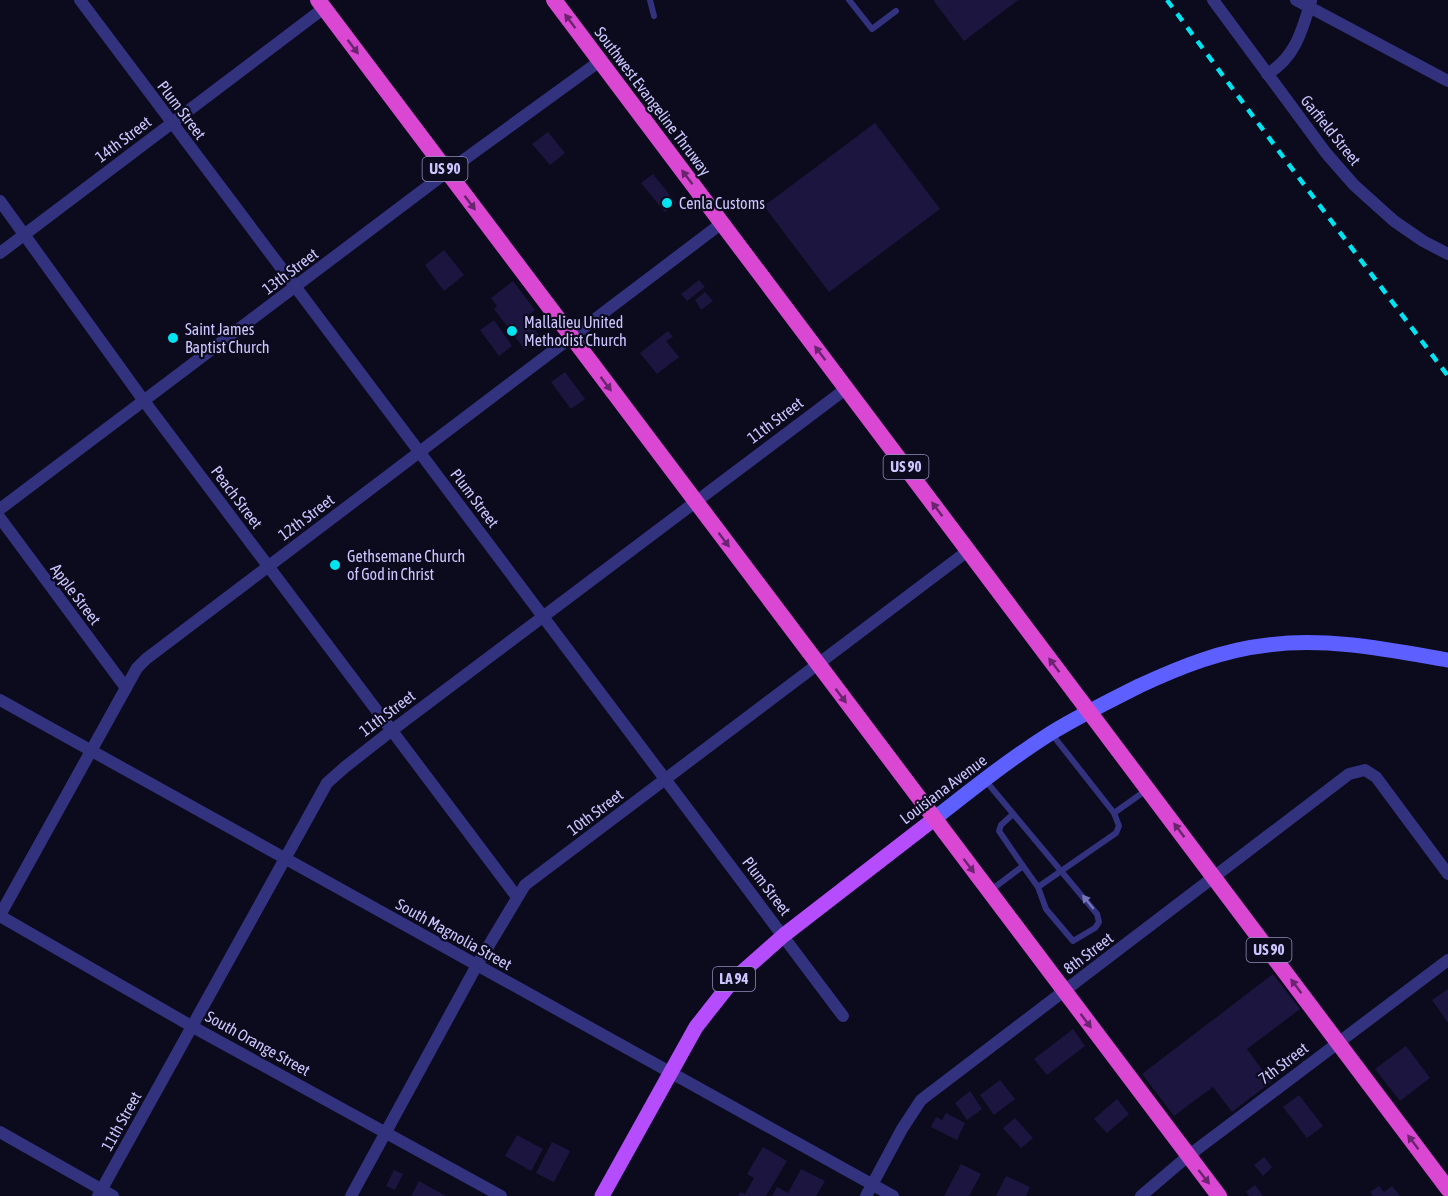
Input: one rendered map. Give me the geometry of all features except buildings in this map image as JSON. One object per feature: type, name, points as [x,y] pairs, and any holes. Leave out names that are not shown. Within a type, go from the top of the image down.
[{"type":"highway","name":"Southwest Evangeline Thruway","points":[[554,0],[722,223]]},
{"type":"highway","name":"US 90","points":[[321,4],[1219,1196]]},
{"type":"highway","name":"US 90","points":[[722,223],[1448,1189]]},
{"type":"main road","name":"Louisiana Avenue","points":[[602,1196],[696,1028],[733,980],[784,936],[985,779],[1051,733],[1158,677],[1203,658],[1227,651],[1269,644],[1335,644],[1448,660]]},
{"type":"street","name":"Plum Street","points":[[80,0],[843,1016]]},
{"type":"street","name":"Garfield Street","points":[[1213,0],[1326,153],[1372,202],[1413,234],[1448,254]]},
{"type":"street","points":[[1296,0],[1310,4],[1448,81]]},
{"type":"street","name":"14th Street","points":[[0,253],[171,123],[321,4]]},
{"type":"street","points":[[1267,74],[1283,63],[1292,52],[1302,31],[1310,4]]},
{"type":"street","name":"13th Street","points":[[0,509],[447,172],[600,61]]},
{"type":"street","name":"Peach Street","points":[[0,201],[144,401],[517,897]]},
{"type":"street","name":"12th Street","points":[[0,916],[137,668],[146,659],[722,223]]},
{"type":"street","name":"11th Street","points":[[104,1194],[327,783],[345,766],[391,731],[847,388]]},
{"type":"street","name":"Apple Street","points":[[0,519],[126,688]]},
{"type":"street","name":"10th Street","points":[[351,1196],[477,965],[525,885],[969,550]]},
{"type":"street","name":"South Magnolia Street","points":[[0,700],[671,1073],[869,1190],[892,1196]]},
{"type":"street","name":"8th Street","points":[[869,1190],[902,1129],[921,1100],[1350,774],[1365,770],[1376,777],[1448,874]]},
{"type":"street","name":"South Orange Street","points":[[0,916],[193,1027],[501,1196]]},
{"type":"street","name":"7th Street","points":[[1141,1196],[1188,1156],[1448,960]]},
{"type":"street","points":[[0,1132],[104,1194]]},
{"type":"lane","points":[[650,0],[654,16]]},
{"type":"lane","points":[[849,0],[872,29],[896,11]]},
{"type":"lane","points":[[1038,887],[1116,833],[1119,826],[1114,813],[1051,733]]},
{"type":"lane","points":[[985,779],[1060,871],[1089,901],[1097,914],[1098,922],[1095,928],[1072,941],[1046,909],[1038,887],[999,831],[1000,825],[1013,814]]},
{"type":"lane","points":[[1114,813],[1148,789]]},
{"type":"lane","points":[[989,892],[1023,866]]},
{"type":"railway","points":[[1167,0],[1448,376]]},
{"type":"place","name":"Cenla Customs","points":[[667,203]]},
{"type":"place","name":"Mallalieu United Methodist Church","points":[[512,331]]},
{"type":"place","name":"Saint James Baptist Church","points":[[173,338]]},
{"type":"place","name":"Gethsemane Church of God in Christ","points":[[335,565]]}]
